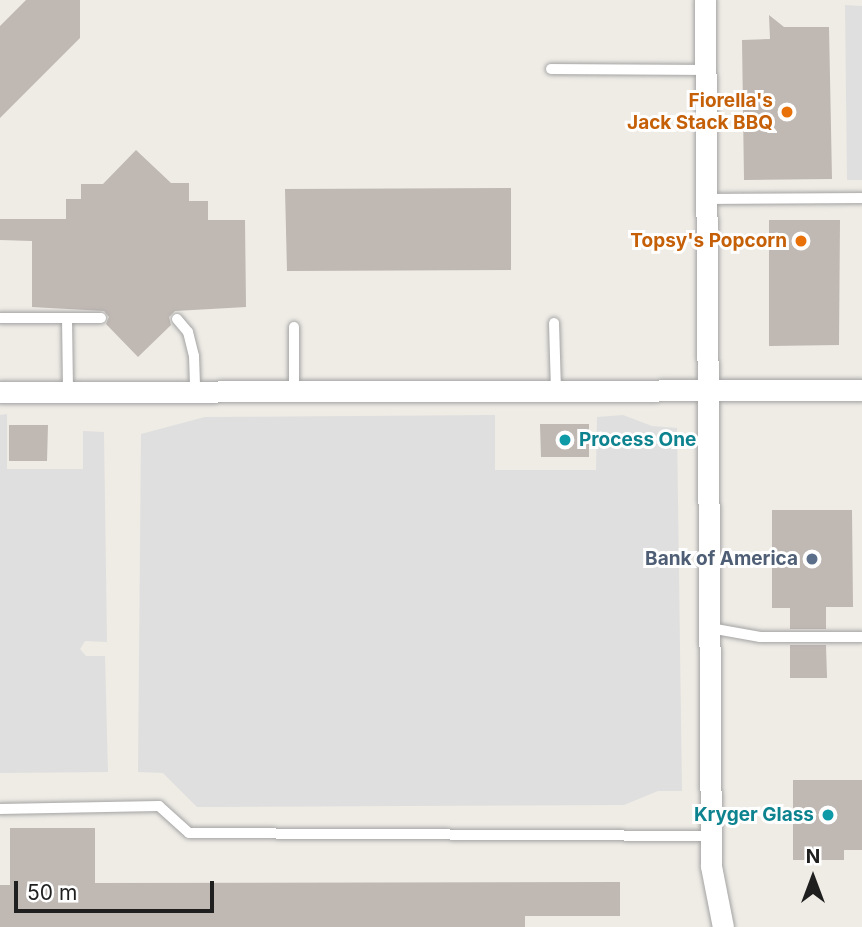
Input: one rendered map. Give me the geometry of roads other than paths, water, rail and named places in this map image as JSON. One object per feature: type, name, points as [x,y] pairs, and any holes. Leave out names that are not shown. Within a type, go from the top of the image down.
[{"type":"street","points":[[705,0],[711,836],[713,880],[723,927]]},
{"type":"street","points":[[0,392],[862,390]]},
{"type":"lane","points":[[551,69],[706,70]]},
{"type":"lane","points":[[707,200],[862,198]]},
{"type":"lane","points":[[0,318],[101,318]]},
{"type":"lane","points":[[67,318],[68,392]]},
{"type":"lane","points":[[177,319],[188,332],[194,356],[195,392]]},
{"type":"lane","points":[[554,323],[556,391]]},
{"type":"lane","points":[[294,327],[294,392]]},
{"type":"lane","points":[[710,628],[760,637],[862,637]]},
{"type":"lane","points":[[0,809],[159,806],[188,833],[711,836]]},
{"type":"place","name":"Fiorella's Jack Stack BBQ","points":[[787,112]]},
{"type":"place","name":"Topsy's Popcorn","points":[[801,241]]},
{"type":"place","name":"Process One","points":[[565,440]]},
{"type":"place","name":"Bank of America","points":[[812,559]]},
{"type":"place","name":"Kryger Glass","points":[[828,815]]}]
